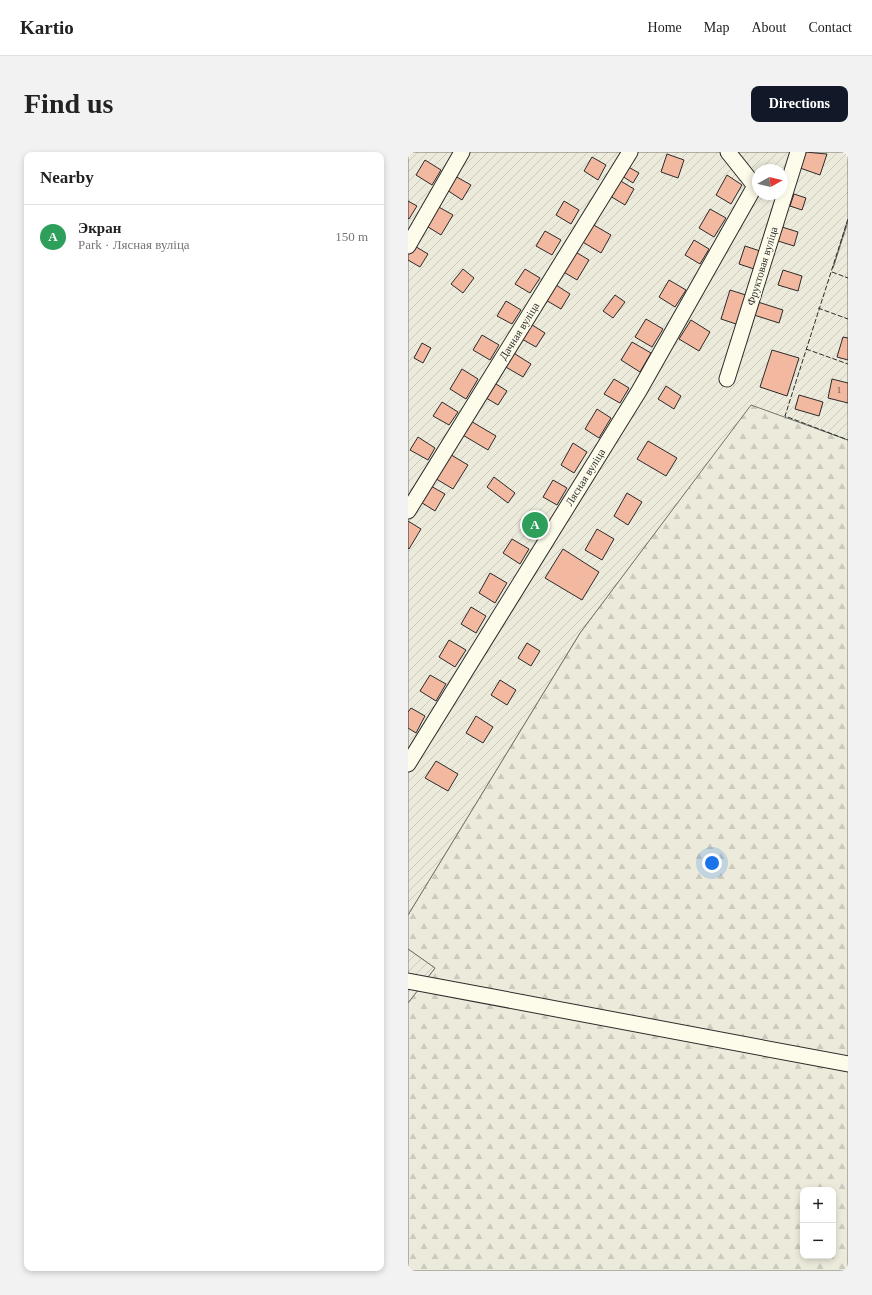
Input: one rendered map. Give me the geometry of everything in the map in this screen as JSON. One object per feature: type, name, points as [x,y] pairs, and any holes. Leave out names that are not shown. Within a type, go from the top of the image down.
[{"type":"street","points":[[408,246],[462,152]]},
{"type":"street","name":"Дачная вуліца","points":[[408,511],[630,152]]},
{"type":"street","points":[[728,152],[752,181]]},
{"type":"street","name":"Фруктовая вуліца","points":[[788,179],[798,152]]},
{"type":"street","name":"Лясная вуліца","points":[[408,764],[639,391],[752,193]]},
{"type":"street","name":"Фруктовая вуліца","points":[[727,379],[781,200]]},
{"type":"street","points":[[408,980],[848,1064]]},
{"type":"green space","points":[[408,152],[848,152],[848,219],[833,268],[848,222],[848,440],[751,405],[580,633],[408,915]]},
{"type":"green space","points":[[751,404],[848,440],[848,1271],[408,1271],[408,1003],[435,968],[408,949],[408,915],[580,633]]},
{"type":"green space","points":[[408,949],[435,968],[408,1003]]},
{"type":"building","points":[[805,152],[827,154],[820,175],[800,168]]},
{"type":"building","points":[[667,154],[684,160],[678,178],[661,172]]},
{"type":"building","points":[[592,157],[606,165],[598,180],[584,171]]},
{"type":"building","points":[[425,160],[441,170],[432,185],[416,175]]},
{"type":"building","points":[[625,165],[639,173],[633,183],[619,174]]},
{"type":"building","points":[[727,175],[742,185],[731,204],[716,195]]},
{"type":"building","points":[[455,176],[471,185],[462,200],[447,190]]},
{"type":"building","points":[[619,180],[634,189],[625,205],[610,196]]},
{"type":"building","points":[[794,194],[806,198],[802,210],[790,206]]},
{"type":"building","points":[[408,201],[417,206],[409,219],[408,218]]},
{"type":"building","points":[[564,201],[579,210],[571,224],[556,215]]},
{"type":"building","points":[[437,206],[453,215],[441,235],[425,225]]},
{"type":"building","points":[[710,209],[726,218],[714,237],[699,228]]},
{"type":"building","points":[[592,224],[611,235],[601,253],[581,241]]},
{"type":"building","points":[[782,227],[798,232],[794,246],[778,241]]},
{"type":"building","points":[[545,231],[561,240],[552,255],[536,246]]},
{"type":"building","points":[[694,240],[709,249],[700,264],[685,255]]},
{"type":"building","points":[[413,245],[428,254],[420,267],[408,260],[408,252]]},
{"type":"building","points":[[745,246],[760,251],[754,269],[739,264]]},
{"type":"building","points":[[574,251],[589,260],[577,280],[562,271]]},
{"type":"building","points":[[463,269],[474,278],[463,293],[451,284]]},
{"type":"building","points":[[525,269],[540,278],[530,293],[515,284]]},
{"type":"building","points":[[783,270],[802,276],[798,291],[778,285]]},
{"type":"building","points":[[669,280],[686,290],[675,307],[659,297]]},
{"type":"building","points":[[553,283],[570,294],[561,309],[544,299]]},
{"type":"building","points":[[730,290],[749,296],[739,325],[721,319]]},
{"type":"building","points":[[615,295],[625,302],[613,318],[603,311]]},
{"type":"building","points":[[506,301],[521,310],[512,324],[497,316]]},
{"type":"building","points":[[758,302],[783,310],[779,323],[754,315]]},
{"type":"building","points":[[646,319],[663,329],[652,347],[635,337]]},
{"type":"building","points":[[691,320],[710,332],[699,351],[679,339]]},
{"type":"building","points":[[529,323],[545,333],[536,347],[520,338]]},
{"type":"building","points":[[482,335],[499,345],[490,360],[473,350]]},
{"type":"building","points":[[843,337],[848,338],[848,360],[837,357]]},
{"type":"building","points":[[632,342],[651,353],[640,372],[621,360]]},
{"type":"building","points":[[422,343],[431,348],[423,363],[414,358]]},
{"type":"building","points":[[772,350],[799,358],[787,396],[760,387]]},
{"type":"building","points":[[512,352],[531,364],[523,377],[504,366]]},
{"type":"building","points":[[462,369],[478,379],[466,399],[450,389]]},
{"type":"building","points":[[614,379],[629,388],[620,403],[604,394]]},
{"type":"building","points":[[832,379],[848,383],[848,403],[828,398]]},
{"type":"building","points":[[490,380],[507,391],[498,405],[481,395]]},
{"type":"building","points":[[666,386],[681,396],[674,409],[658,399]]},
{"type":"building","points":[[799,395],[823,402],[819,416],[795,409]]},
{"type":"building","points":[[442,402],[458,412],[449,425],[433,416]]},
{"type":"building","points":[[597,409],[611,418],[599,438],[585,429]]},
{"type":"building","points":[[469,420],[496,436],[488,450],[461,434]]},
{"type":"building","points":[[418,437],[435,448],[428,460],[410,450]]},
{"type":"building","points":[[648,441],[677,458],[666,476],[637,459]]},
{"type":"building","points":[[573,443],[587,452],[574,473],[561,465]]},
{"type":"building","points":[[448,453],[468,465],[453,489],[433,477]]},
{"type":"building","points":[[494,477],[515,493],[508,503],[487,487]]},
{"type":"building","points":[[553,480],[567,488],[557,505],[543,497]]},
{"type":"building","points":[[429,485],[445,494],[435,511],[419,501]]},
{"type":"building","points":[[627,493],[642,502],[628,525],[614,516]]},
{"type":"building","points":[[532,513],[548,522],[537,540],[522,531]]},
{"type":"building","points":[[408,521],[421,529],[409,549],[408,548]]},
{"type":"building","points":[[597,529],[614,539],[602,560],[585,550]]},
{"type":"building","points":[[512,539],[529,549],[520,564],[503,553]]},
{"type":"building","points":[[563,549],[599,572],[582,600],[545,578]]},
{"type":"building","points":[[490,573],[507,583],[495,603],[479,593]]},
{"type":"building","points":[[471,607],[486,616],[476,633],[461,624]]},
{"type":"building","points":[[449,640],[466,650],[455,667],[439,657]]},
{"type":"building","points":[[527,643],[540,651],[531,666],[518,658]]},
{"type":"building","points":[[430,675],[446,684],[436,701],[420,691]]},
{"type":"building","points":[[500,680],[516,690],[507,705],[491,695]]},
{"type":"building","points":[[411,708],[425,716],[416,733],[408,728],[408,712]]},
{"type":"building","points":[[476,716],[493,727],[483,743],[466,733]]},
{"type":"building","points":[[436,761],[458,774],[448,791],[425,778]]},
{"type":"fence","points":[[848,219],[785,416],[848,440]]},
{"type":"fence","points":[[832,272],[848,278]]},
{"type":"fence","points":[[818,308],[848,319]]},
{"type":"fence","points":[[806,349],[848,364]]},
{"type":"place","name":"Экран","points":[[535,525]]}]
